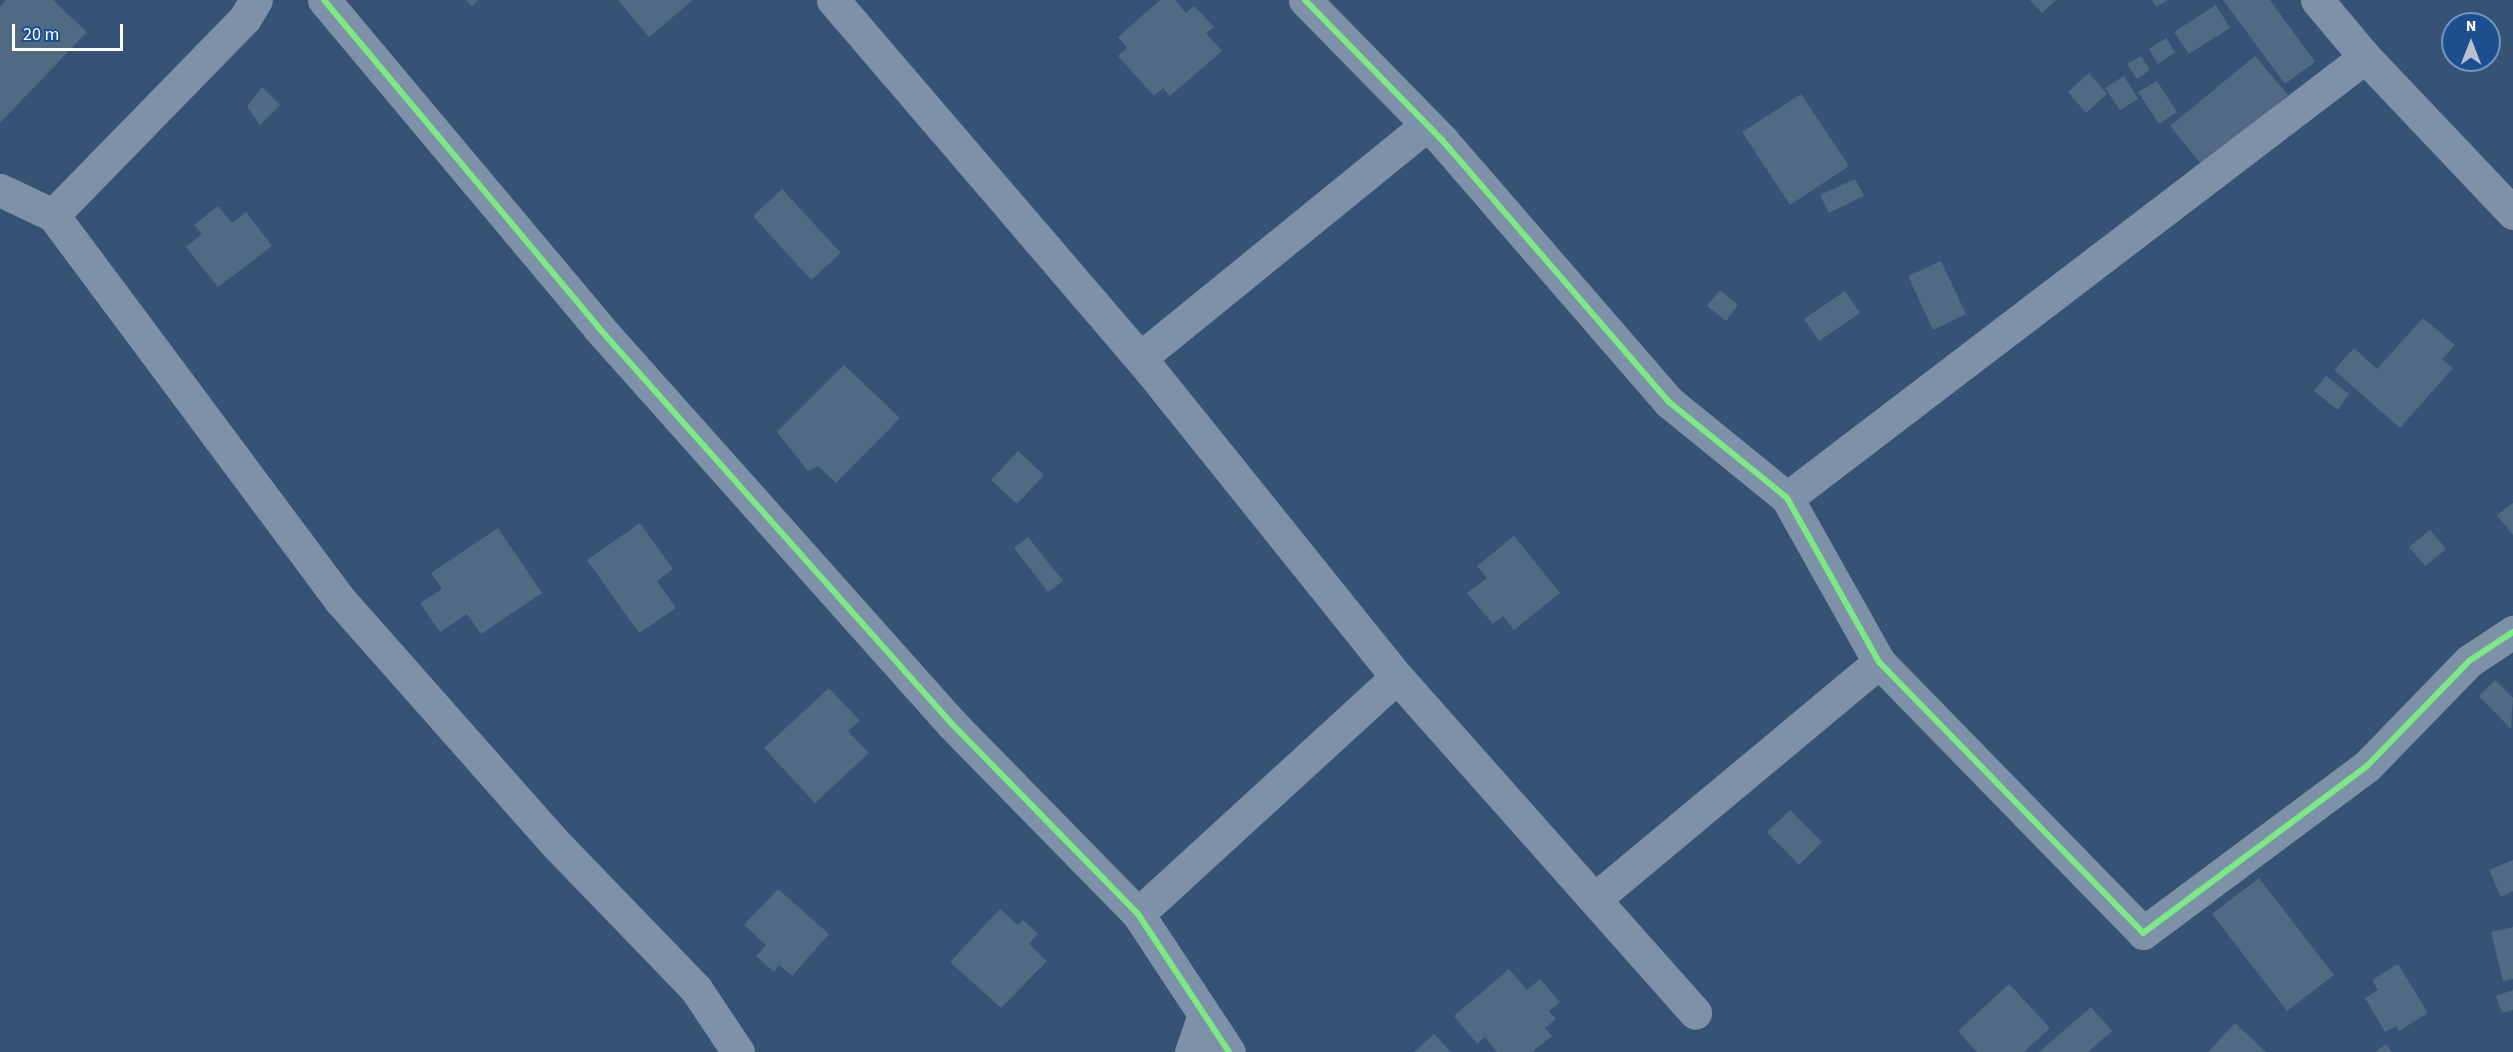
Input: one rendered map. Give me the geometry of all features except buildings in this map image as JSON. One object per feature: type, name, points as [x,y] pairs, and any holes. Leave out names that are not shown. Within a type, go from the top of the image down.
[{"type":"street","points":[[52,215],[245,18],[256,0]]},
{"type":"street","points":[[324,0],[598,327],[952,724],[1138,914],[1228,1052]]},
{"type":"street","points":[[832,0],[1140,358],[1397,677],[1596,898],[1695,1013]]},
{"type":"street","points":[[1305,0],[1426,125],[1669,402],[1787,498],[1879,662],[2143,933],[2367,766],[2469,661],[2513,632]]},
{"type":"street","points":[[2318,0],[2365,57],[2513,213]]},
{"type":"street","points":[[1787,498],[2365,57]]},
{"type":"street","points":[[1140,358],[1426,125]]},
{"type":"street","points":[[0,190],[52,215],[340,600],[555,843],[696,989],[738,1052]]},
{"type":"street","points":[[1596,898],[1879,662]]},
{"type":"street","points":[[1138,914],[1397,677]]},
{"type":"street","points":[[1191,1052],[1204,1015]]},
{"type":"cycle path","points":[[324,0],[598,327],[952,724],[1138,914],[1229,1052]]},
{"type":"cycle path","points":[[1305,0],[1442,140],[1669,402],[1787,498],[1879,662],[2143,933],[2367,766],[2469,661],[2513,632]]}]
